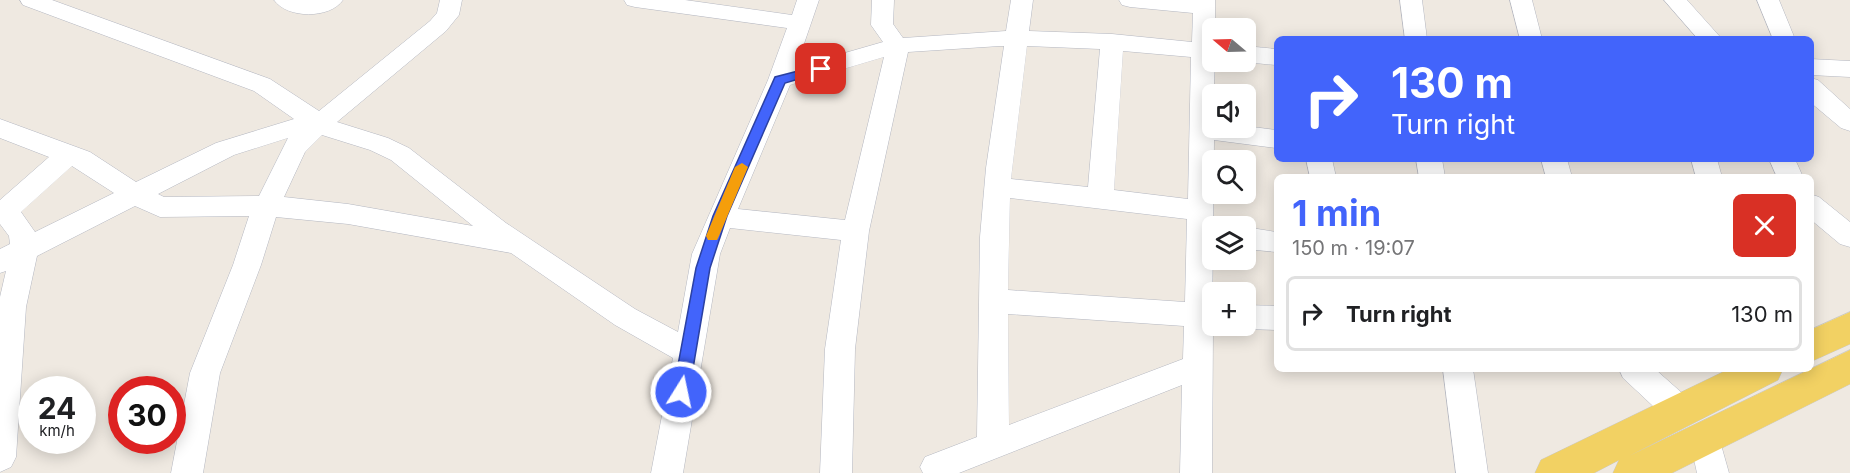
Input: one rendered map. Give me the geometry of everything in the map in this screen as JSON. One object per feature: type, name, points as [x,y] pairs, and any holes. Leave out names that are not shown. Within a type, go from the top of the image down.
[{"type":"main road","points":[[1814,345],[1850,327]]},
{"type":"main road","points":[[1814,372],[1850,366]]},
{"type":"main road","points":[[1633,473],[1693,424],[1754,381],[1812,372]]},
{"type":"main road","points":[[1555,473],[1598,465],[1693,424]]},
{"type":"street","points":[[31,0],[262,86],[320,123],[400,154],[521,245],[609,307],[688,352]]},
{"type":"street","points":[[285,0],[311,10],[321,8],[332,0]]},
{"type":"street","points":[[635,0],[804,11],[780,80],[720,216],[706,254],[667,473]]},
{"type":"street","points":[[836,473],[840,349],[856,231],[898,47],[882,25],[883,0]]},
{"type":"street","points":[[993,445],[994,237],[998,187],[1023,0]]},
{"type":"street","points":[[1130,0],[1204,4]]},
{"type":"street","points":[[1411,0],[1416,36]]},
{"type":"street","points":[[1521,0],[1530,36]]},
{"type":"street","points":[[1675,0],[1708,36]]},
{"type":"street","points":[[1768,0],[1783,36]]},
{"type":"street","points":[[187,473],[205,373],[267,206],[296,146],[320,123],[438,26],[448,15],[455,1]]},
{"type":"street","points":[[780,80],[898,47],[929,42],[1112,41],[1202,49]]},
{"type":"street","points":[[1100,199],[1112,41]]},
{"type":"street","points":[[1256,55],[1274,57]]},
{"type":"street","points":[[1814,67],[1850,69]]},
{"type":"street","points":[[1814,91],[1850,122]]},
{"type":"street","points":[[1814,109],[1850,122]]},
{"type":"street","points":[[12,255],[225,149],[300,126],[320,123]]},
{"type":"street","points":[[0,128],[90,163],[134,193],[160,207],[267,206],[348,214],[521,245]]},
{"type":"street","points":[[1256,137],[1274,139]]},
{"type":"street","points":[[1202,138],[1204,216]]},
{"type":"street","points":[[0,458],[12,307],[12,255],[22,234],[3,212],[39,183],[68,153]]},
{"type":"street","points":[[998,187],[1100,199],[1202,225]]},
{"type":"street","points":[[1814,207],[1850,237]]},
{"type":"street","points":[[720,216],[856,231]]},
{"type":"street","points":[[1256,239],[1274,242]]},
{"type":"street","points":[[993,301],[1202,316]]},
{"type":"street","points":[[1256,317],[1274,318]]},
{"type":"street","points":[[1196,473],[1198,366],[1202,336]]},
{"type":"street","points":[[936,467],[1198,366]]},
{"type":"street","points":[[1458,372],[1472,473]]},
{"type":"street","points":[[1637,372],[1693,424],[1713,473]]},
{"type":"slow traffic","points":[[712,236],[742,167]]},
{"type":"route","points":[[681,392],[706,254],[720,216],[780,80],[821,69]]}]
